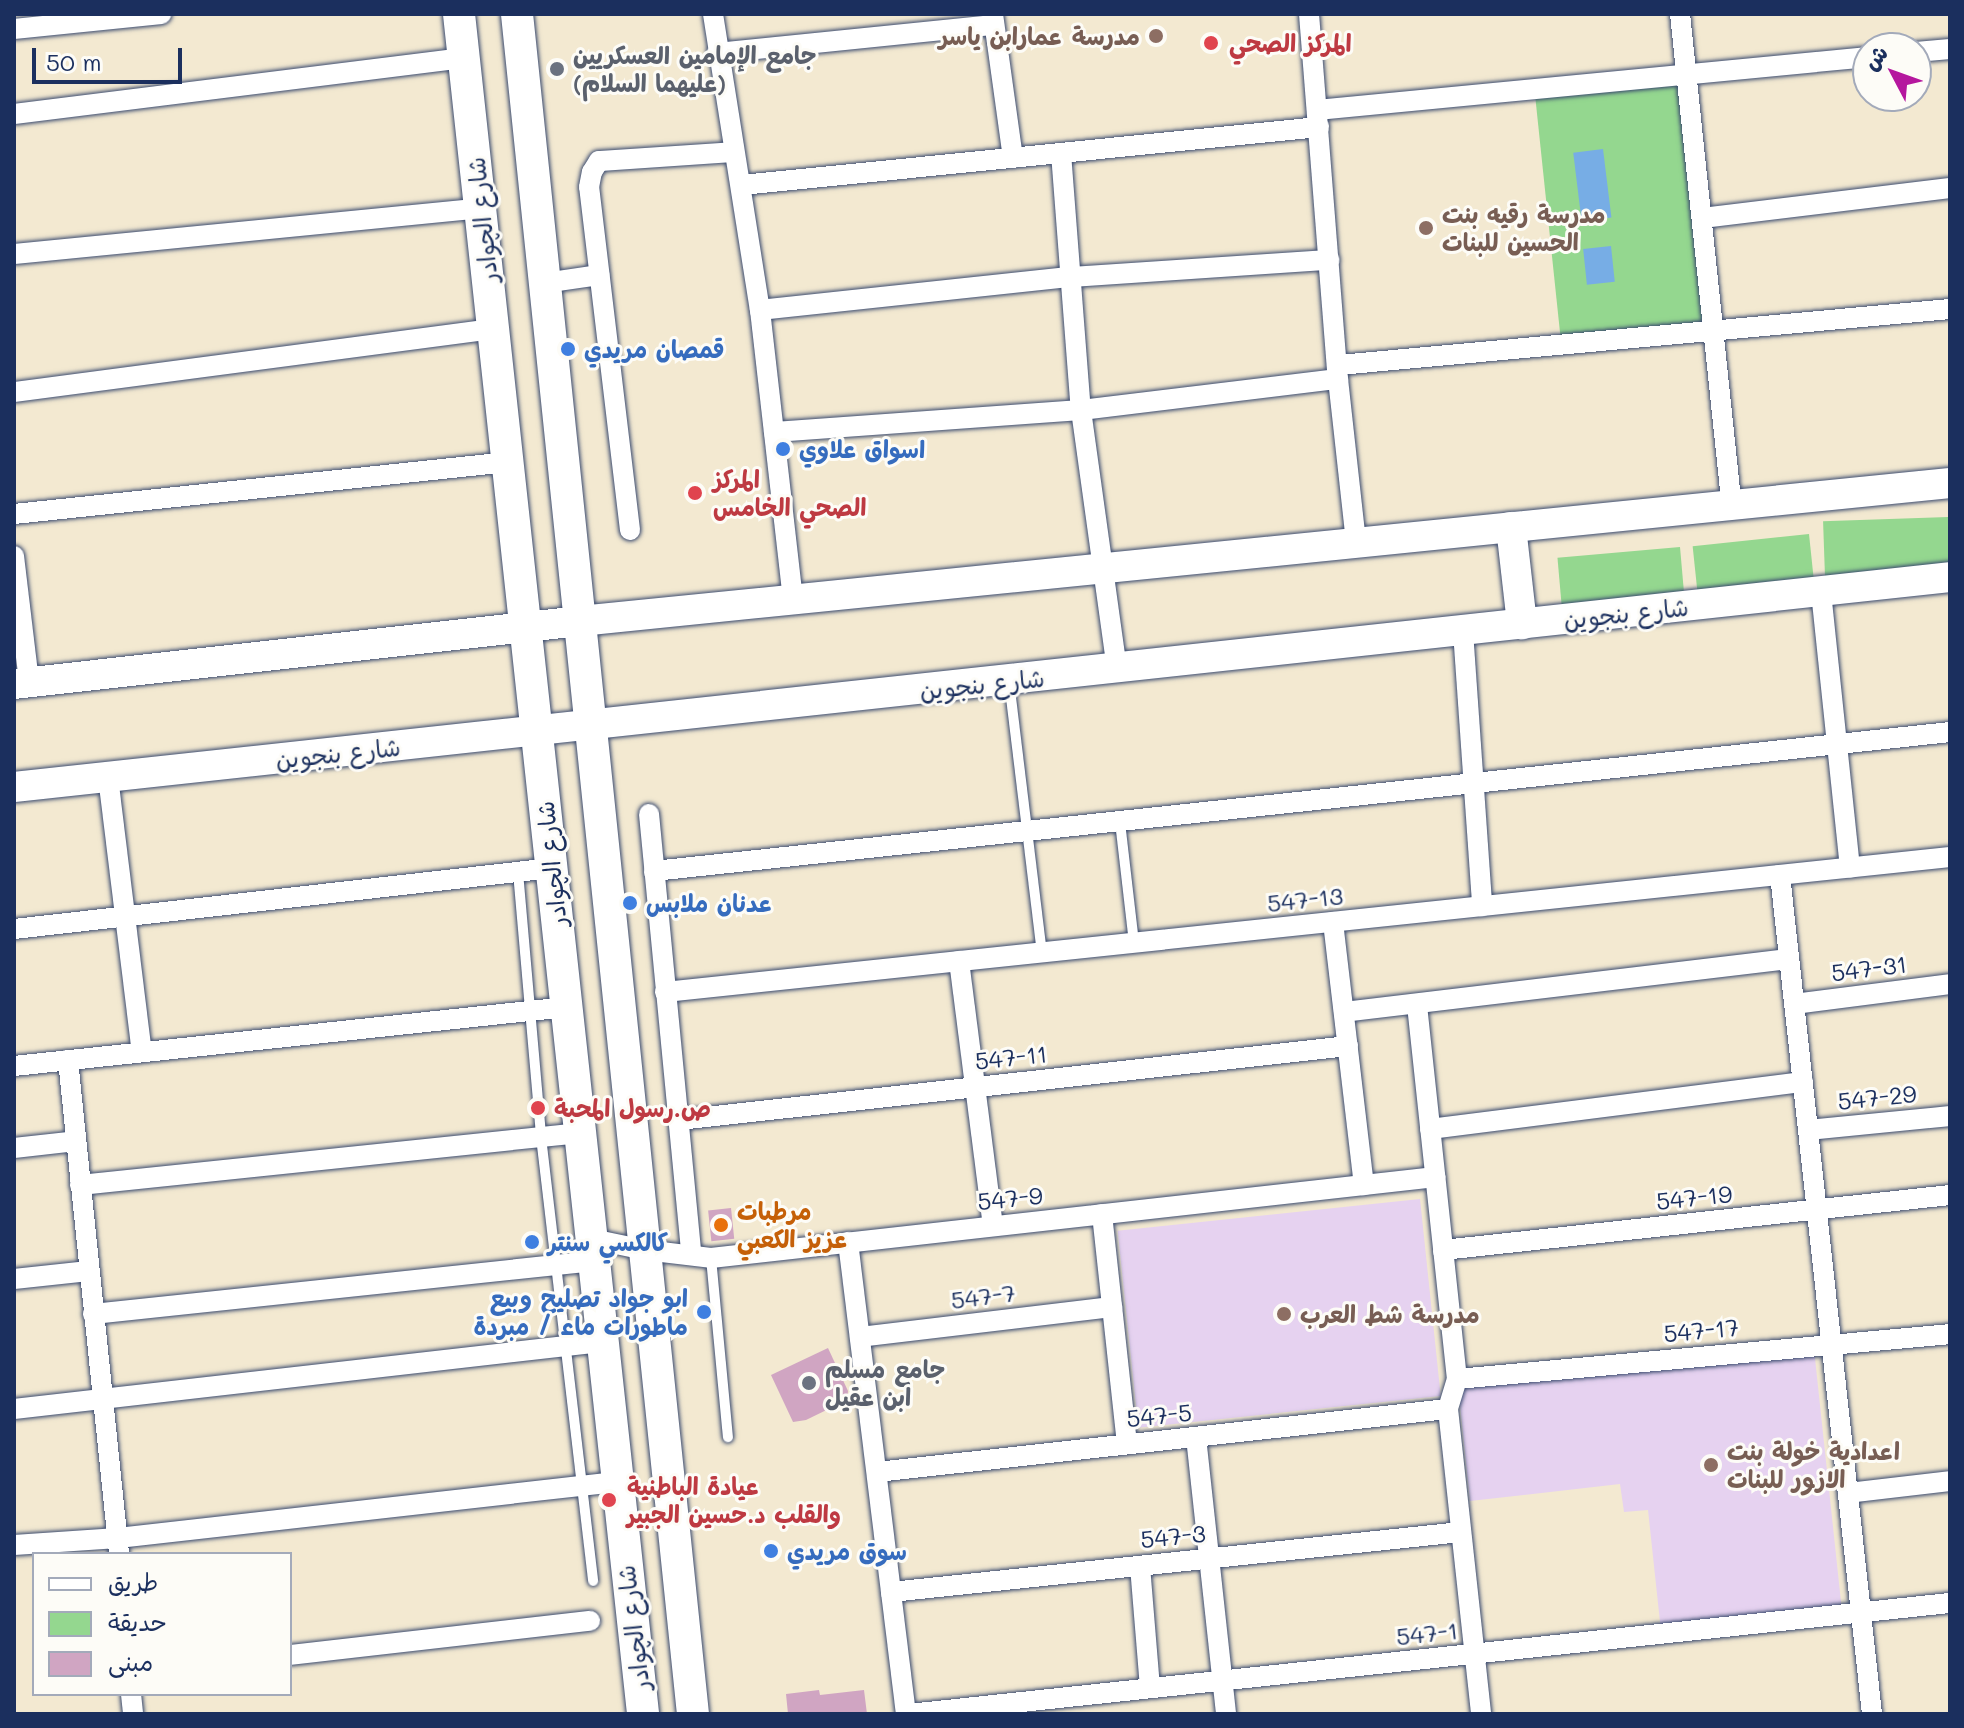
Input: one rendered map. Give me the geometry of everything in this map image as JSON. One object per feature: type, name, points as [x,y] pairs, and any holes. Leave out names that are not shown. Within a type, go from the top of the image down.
[{"type":"main road","name":"شارع الچوادر","points":[[459,14],[643,1714]]},
{"type":"main road","name":"شارع الچوادر","points":[[517,14],[693,1714]]},
{"type":"street","points":[[14,29],[161,14]]},
{"type":"street","points":[[713,14],[760,310],[793,599]]},
{"type":"street","points":[[1309,14],[1356,543]]},
{"type":"street","points":[[1680,14],[1732,505]]},
{"type":"street","points":[[717,53],[994,20],[1013,158]]},
{"type":"street","points":[[14,114],[464,58]]},
{"type":"street","points":[[742,185],[1061,153],[1318,118],[1852,59]]},
{"type":"street","points":[[630,530],[589,187],[592,172],[599,161],[734,152]]},
{"type":"street","points":[[1061,153],[1081,410],[1117,669]]},
{"type":"street","points":[[1702,218],[1950,188]]},
{"type":"street","points":[[14,254],[480,208]]},
{"type":"street","points":[[760,310],[1070,277],[1329,260]]},
{"type":"street","points":[[545,283],[599,275]]},
{"type":"street","points":[[774,432],[1081,410],[1339,372],[1950,309]]},
{"type":"street","points":[[14,392],[494,329]]},
{"type":"street","points":[[14,514],[508,462]]},
{"type":"street","points":[[14,556],[22,683],[580,621],[1950,483]]},
{"type":"street","points":[[1511,527],[1522,624]]},
{"type":"street","name":"شارع بنجوين","points":[[14,787],[1950,577]]},
{"type":"street","points":[[1821,592],[1850,867]]},
{"type":"street","points":[[1463,631],[1482,906]]},
{"type":"street","points":[[654,871],[1950,732]]},
{"type":"street","points":[[108,777],[128,916],[142,1052]]},
{"type":"street","points":[[649,814],[679,1120],[701,1256]]},
{"type":"street","name":"547-13","points":[[665,992],[1950,857]]},
{"type":"street","points":[[14,929],[552,868]]},
{"type":"street","points":[[1780,875],[1872,1714]]},
{"type":"street","points":[[1333,922],[1364,1185]]},
{"type":"street","points":[[1344,1012],[1789,959]]},
{"type":"street","points":[[959,961],[993,1226]]},
{"type":"street","name":"547-31","points":[[1794,1004],[1950,984]]},
{"type":"street","points":[[1417,1005],[1457,1379],[1448,1409],[1481,1714]]},
{"type":"street","points":[[14,1066],[567,1007]]},
{"type":"street","name":"547-11","points":[[679,1120],[1348,1046]]},
{"type":"street","points":[[68,1060],[119,1546]]},
{"type":"street","points":[[1430,1129],[1803,1082]]},
{"type":"street","name":"547-29","points":[[1808,1130],[1950,1116]]},
{"type":"street","points":[[80,1185],[580,1133]]},
{"type":"street","points":[[14,1148],[76,1141]]},
{"type":"street","name":"547-9","points":[[93,1314],[556,1265],[593,1250],[645,1250],[701,1256],[1435,1177]]},
{"type":"street","name":"547-19","points":[[1443,1250],[1950,1195]]},
{"type":"street","points":[[1102,1214],[1127,1444]]},
{"type":"street","points":[[848,1242],[908,1714]]},
{"type":"street","points":[[14,1279],[89,1271]]},
{"type":"street","name":"547-7","points":[[860,1337],[1112,1307]]},
{"type":"street","name":"547-17","points":[[1457,1379],[1950,1334]]},
{"type":"street","points":[[14,1409],[601,1342]]},
{"type":"street","name":"547-5","points":[[877,1472],[1448,1409]]},
{"type":"street","points":[[1196,1437],[1226,1714]]},
{"type":"street","points":[[1848,1493],[1950,1481]]},
{"type":"street","points":[[14,1545],[119,1546],[616,1482]]},
{"type":"street","name":"547-3","points":[[891,1592],[1461,1532]]},
{"type":"street","points":[[1140,1566],[1150,1688]]},
{"type":"street","name":"547-1","points":[[908,1714],[1950,1603]]},
{"type":"street","points":[[292,1655],[590,1621]]},
{"type":"lane","points":[[1009,681],[1042,952]]},
{"type":"lane","points":[[1120,822],[1134,943]]},
{"type":"lane","points":[[518,872],[533,1011],[541,1137],[568,1346],[593,1581]]},
{"type":"lane","points":[[701,1256],[728,1437]]},
{"type":"shaded area","points":[[1420,1199],[1441,1396],[1138,1428],[1118,1231]]},
{"type":"shaded area","points":[[1814,1349],[1842,1611],[1661,1631],[1648,1510],[1624,1512],[1620,1484],[1470,1501],[1459,1395],[1465,1388]]},
{"type":"green space","points":[[1687,77],[1714,333],[1562,349],[1535,93]]},
{"type":"green space","points":[[1948,517],[1950,572],[1825,576],[1823,521]]},
{"type":"green space","points":[[1809,534],[1814,585],[1698,597],[1693,546]]},
{"type":"green space","points":[[1680,547],[1685,601],[1562,612],[1557,558]]},
{"type":"water","points":[[1603,149],[1611,217],[1582,221],[1573,153]]},
{"type":"water","points":[[1611,246],[1615,282],[1587,285],[1583,249]]},
{"type":"building","name":"مرطبات عزيز الكعبي","points":[[731,1208],[734,1239],[711,1241],[708,1210]]},
{"type":"building","name":"جامع مسلم ابن عقيل","points":[[828,1348],[848,1391],[847,1400],[806,1420],[793,1422],[771,1375]]},
{"type":"building","points":[[819,1690],[820,1695],[864,1690],[867,1714],[788,1714],[786,1694]]},
{"type":"place","name":"مدرسة عمارابن ياسر","points":[[1156,36]]},
{"type":"place","name":"المركز الصحي","points":[[1211,43]]},
{"type":"place","name":"جامع الإمامين العسكريين (عليهما السلام)","points":[[557,69]]},
{"type":"place","name":"مدرسة رقيه بنت الحسين للبنات","points":[[1426,228]]},
{"type":"place","name":"قمصان مريدي","points":[[568,349]]},
{"type":"place","name":"اسواق علاوي","points":[[783,449]]},
{"type":"place","name":"المركز الصحي الخامس","points":[[695,493]]},
{"type":"place","name":"عدنان ملابس","points":[[630,903]]},
{"type":"place","name":"ص.رسول المحبة","points":[[538,1108]]},
{"type":"place","name":"مرطبات عزيز الكعبي","points":[[721,1225]]},
{"type":"place","name":"كالكسي سنتر","points":[[532,1242]]},
{"type":"place","name":"ابو جواد تصليح وبيع ماطورات ماء / مبردة","points":[[704,1312]]},
{"type":"place","name":"مدرسة شط العرب","points":[[1284,1314]]},
{"type":"place","name":"جامع مسلم ابن عقيل","points":[[809,1383]]},
{"type":"place","name":"اعدادية خولة بنت الازور للبنات","points":[[1711,1465]]},
{"type":"place","name":"عيادة الباطنية والقلب د.حسين الجبير","points":[[609,1500]]},
{"type":"place","name":"سوق مريدي","points":[[771,1551]]}]
